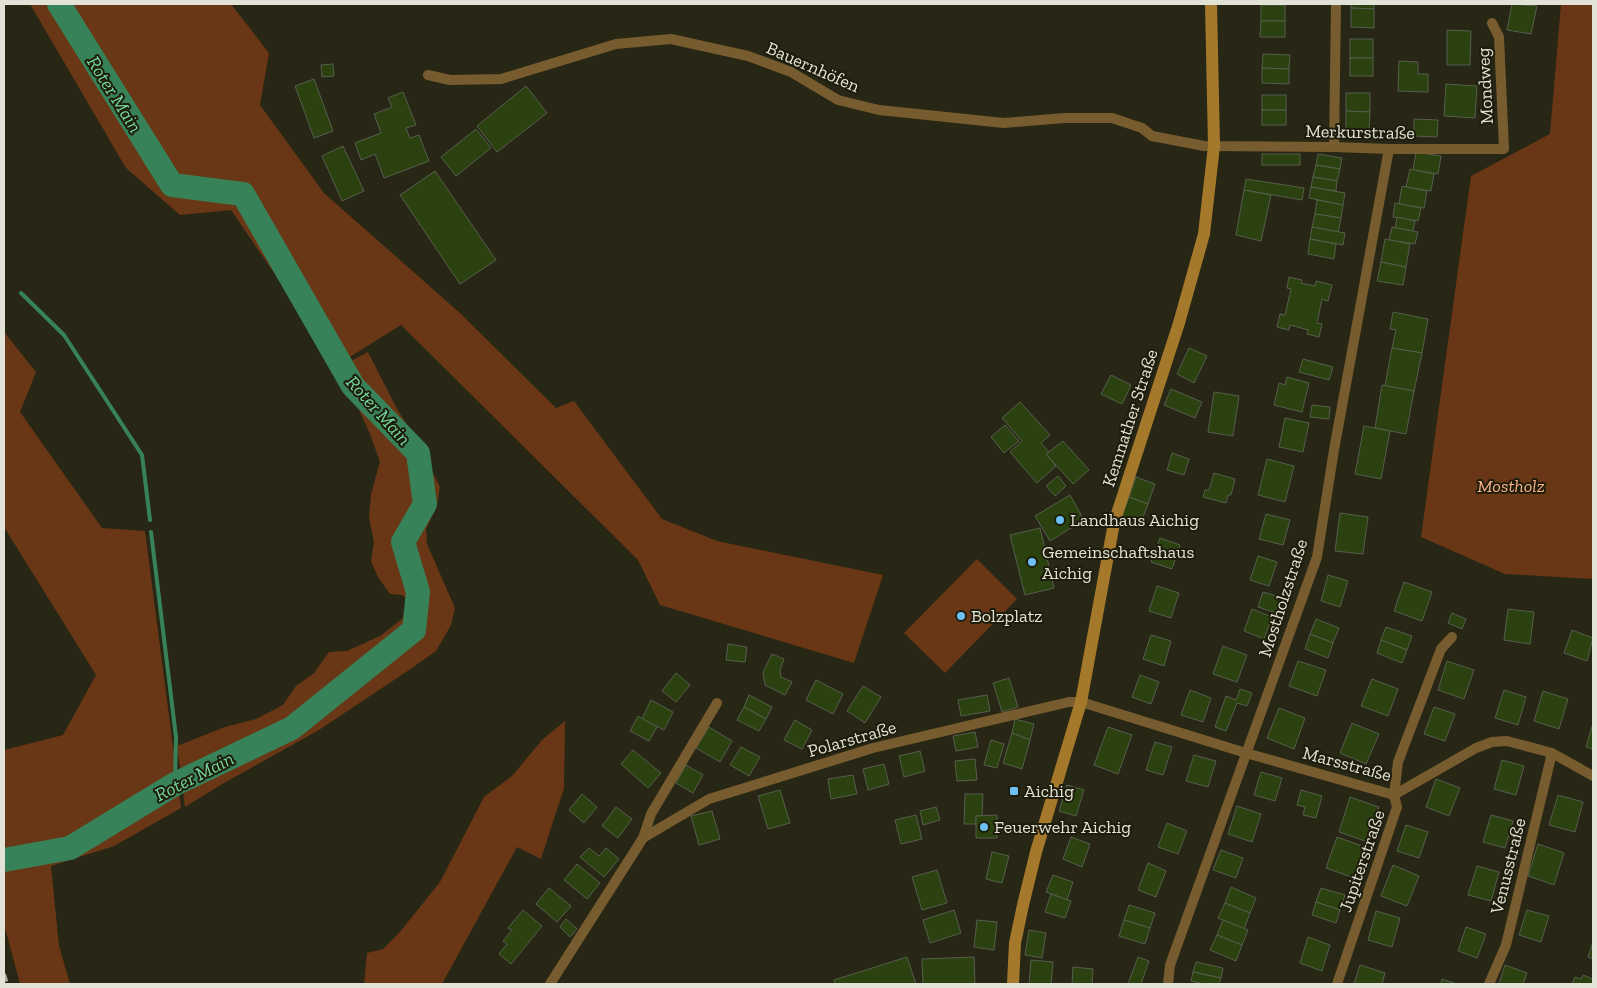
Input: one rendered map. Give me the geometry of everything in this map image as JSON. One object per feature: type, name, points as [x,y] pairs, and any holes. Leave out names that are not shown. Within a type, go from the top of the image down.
[{"type":"main road","name":"Kemnather Straße","points":[[1013,984],[1015,943],[1034,857],[1081,702],[1114,523],[1179,323],[1201,243],[1214,146],[1211,4]]},
{"type":"street","points":[[1334,147],[1336,4]]},
{"type":"street","name":"Mondweg","points":[[1492,23],[1499,37],[1504,149]]},
{"type":"street","name":"Bauernhöfen","points":[[428,75],[450,80],[501,79],[616,44],[671,39],[748,56],[791,72],[838,100],[879,110],[1004,123],[1065,118],[1112,118],[1142,128],[1152,136],[1204,146],[1214,146]]},
{"type":"street","name":"Merkurstraße","points":[[1214,146],[1504,149]]},
{"type":"street","name":"Mostholzstraße","points":[[1168,984],[1170,965],[1317,558],[1334,450],[1389,149]]},
{"type":"street","name":"Jupiterstraße","points":[[1337,984],[1397,807],[1394,795],[1398,762],[1440,649],[1452,637]]},
{"type":"street","name":"Polarstraße","points":[[643,838],[709,798],[846,756],[1069,702],[1081,702]]},
{"type":"street","name":"Marsstraße","points":[[1081,702],[1246,753],[1394,795],[1476,748],[1492,742],[1507,741],[1552,753],[1593,776]]},
{"type":"street","name":"Polarstraße","points":[[550,984],[643,838],[650,814],[717,704]]},
{"type":"street","name":"Venusstraße","points":[[1489,984],[1506,945],[1552,753]]},
{"type":"green space","points":[[30,4],[231,4],[269,53],[260,105],[324,193],[460,313],[556,408],[574,401],[662,519],[717,541],[883,575],[854,663],[660,605],[638,560],[401,325],[337,365],[231,210],[180,215],[126,168]]},
{"type":"green space","name":"Mostholz","points":[[1561,4],[1593,4],[1593,579],[1505,574],[1421,537],[1471,176],[1550,134]]},
{"type":"green space","points":[[4,332],[36,372],[20,412],[102,528],[145,531],[181,808],[114,846],[51,866],[59,946],[70,984],[20,984],[4,924],[4,750],[63,735],[96,675],[4,527]]},
{"type":"green space","points":[[368,352],[440,487],[437,505],[426,529],[427,544],[455,608],[451,625],[436,651],[412,668],[319,730],[185,807],[177,746],[225,727],[256,719],[283,705],[296,686],[314,673],[329,652],[347,651],[380,636],[402,619],[409,603],[403,595],[390,594],[378,577],[371,561],[374,542],[369,517],[371,494],[380,462],[354,399],[334,370]]},
{"type":"green space","name":"Bolzplatz","points":[[977,559],[1017,599],[945,673],[904,633]]},
{"type":"green space","points":[[565,721],[564,788],[541,859],[517,847],[442,984],[364,984],[367,953],[383,949],[399,933],[440,882],[484,797],[512,776],[542,740]]},
{"type":"building","points":[[1351,4],[1374,4],[1374,9],[1351,8]]},
{"type":"building","points":[[1512,4],[1537,6],[1531,34],[1507,30]]},
{"type":"building","points":[[1261,5],[1285,5],[1285,21],[1261,21]]},
{"type":"building","points":[[1351,8],[1374,9],[1374,28],[1351,27]]},
{"type":"building","points":[[1261,21],[1285,21],[1285,37],[1260,37]]},
{"type":"building","points":[[1447,30],[1471,31],[1470,65],[1447,65]]},
{"type":"building","points":[[1350,39],[1373,39],[1373,58],[1350,58]]},
{"type":"building","points":[[1263,54],[1290,55],[1289,69],[1262,68]]},
{"type":"building","points":[[1350,58],[1373,58],[1373,76],[1350,76]]},
{"type":"building","points":[[1399,61],[1418,62],[1418,74],[1428,74],[1428,92],[1398,91]]},
{"type":"building","points":[[333,64],[334,76],[322,77],[321,65]]},
{"type":"building","points":[[1262,68],[1289,69],[1289,84],[1262,83]]},
{"type":"building","points":[[314,79],[333,131],[314,138],[295,86]]},
{"type":"building","points":[[1446,84],[1477,86],[1475,118],[1444,116]]},
{"type":"building","points":[[526,86],[547,113],[497,152],[477,126]]},
{"type":"building","points":[[403,92],[416,125],[406,128],[410,138],[419,135],[429,161],[384,178],[375,154],[361,160],[355,143],[381,133],[374,114],[392,107],[388,98]]},
{"type":"building","points":[[1346,93],[1370,93],[1370,112],[1346,111]]},
{"type":"building","points":[[1262,95],[1286,95],[1286,110],[1262,110]]},
{"type":"building","points":[[1262,110],[1286,110],[1286,125],[1262,125]]},
{"type":"building","points":[[1346,111],[1370,112],[1369,130],[1346,130]]},
{"type":"building","points":[[1414,119],[1438,120],[1437,137],[1414,136]]},
{"type":"building","points":[[476,129],[491,148],[456,176],[441,157]]},
{"type":"building","points":[[343,146],[364,191],[342,201],[322,156]]},
{"type":"building","points":[[1416,152],[1441,156],[1438,174],[1413,170]]},
{"type":"building","points":[[1262,154],[1300,154],[1300,165],[1262,165]]},
{"type":"building","points":[[1318,154],[1342,158],[1340,169],[1316,165]]},
{"type":"building","points":[[1316,165],[1340,169],[1337,181],[1313,177]]},
{"type":"building","points":[[1410,169],[1434,174],[1431,191],[1406,187]]},
{"type":"building","points":[[435,171],[496,260],[460,284],[400,195]]},
{"type":"building","points":[[1313,177],[1337,181],[1336,191],[1311,187]]},
{"type":"building","points":[[1246,179],[1304,188],[1302,200],[1244,190]]},
{"type":"building","points":[[1402,186],[1427,191],[1424,208],[1399,204]]},
{"type":"building","points":[[1311,187],[1345,193],[1343,205],[1309,198]]},
{"type":"building","points":[[1244,190],[1271,195],[1261,241],[1236,235]]},
{"type":"building","points":[[1317,200],[1343,205],[1341,218],[1315,214]]},
{"type":"building","points":[[1395,203],[1421,208],[1418,221],[1393,217]]},
{"type":"building","points":[[1315,214],[1341,218],[1338,232],[1312,227]]},
{"type":"building","points":[[1397,217],[1415,221],[1413,231],[1395,228]]},
{"type":"building","points":[[1312,227],[1345,233],[1343,245],[1310,239]]},
{"type":"building","points":[[1392,227],[1418,232],[1415,244],[1389,240]]},
{"type":"building","points":[[1310,239],[1336,244],[1334,259],[1308,254]]},
{"type":"building","points":[[1385,239],[1410,244],[1406,267],[1381,262]]},
{"type":"building","points":[[1381,262],[1406,267],[1403,285],[1377,281]]},
{"type":"building","points":[[1289,277],[1302,280],[1301,283],[1315,286],[1316,281],[1332,285],[1328,301],[1322,299],[1317,323],[1322,324],[1319,337],[1307,334],[1308,330],[1290,325],[1289,330],[1277,327],[1280,314],[1285,315],[1291,289],[1287,288]]},
{"type":"building","points":[[1393,312],[1428,319],[1422,353],[1392,348],[1396,330],[1390,329]]},
{"type":"building","points":[[1189,348],[1207,356],[1194,383],[1177,374]]},
{"type":"building","points":[[1392,348],[1422,353],[1414,391],[1385,386]]},
{"type":"building","points":[[1303,359],[1333,367],[1329,380],[1299,372]]},
{"type":"building","points":[[1111,375],[1131,385],[1122,404],[1101,394]]},
{"type":"building","points":[[1287,377],[1309,383],[1302,412],[1274,405],[1279,383],[1285,385]]},
{"type":"building","points":[[1382,385],[1414,391],[1406,434],[1375,428]]},
{"type":"building","points":[[1171,389],[1202,402],[1195,418],[1164,405]]},
{"type":"building","points":[[1214,392],[1239,396],[1233,436],[1208,432]]},
{"type":"building","points":[[1020,402],[1050,435],[1041,443],[1049,452],[1046,454],[1056,466],[1037,483],[1010,452],[1022,441],[1002,418]]},
{"type":"building","points":[[1312,405],[1330,407],[1329,419],[1310,417]]},
{"type":"building","points":[[1285,418],[1309,423],[1303,452],[1279,447]]},
{"type":"building","points":[[1005,425],[1019,441],[1004,453],[991,437]]},
{"type":"building","points":[[1364,426],[1390,431],[1381,479],[1355,474]]},
{"type":"building","points":[[1063,441],[1089,470],[1073,484],[1046,454]]},
{"type":"building","points":[[1172,453],[1189,459],[1184,475],[1167,470]]},
{"type":"building","points":[[1267,459],[1294,466],[1285,502],[1258,495]]},
{"type":"building","points":[[1214,473],[1235,479],[1231,495],[1228,495],[1226,503],[1203,497],[1205,490],[1209,490]]},
{"type":"building","points":[[1058,476],[1066,486],[1055,496],[1046,486]]},
{"type":"building","points":[[1136,477],[1155,484],[1148,504],[1129,497]]},
{"type":"building","points":[[1070,495],[1084,520],[1050,541],[1035,516]]},
{"type":"building","points":[[1129,497],[1148,504],[1140,525],[1121,518]]},
{"type":"building","points":[[1340,513],[1368,517],[1363,554],[1335,551]]},
{"type":"building","points":[[1266,514],[1290,520],[1283,545],[1259,539]]},
{"type":"building","name":"Gemeinschaftshaus Aichig","points":[[1040,528],[1054,588],[1025,595],[1010,535]]},
{"type":"building","points":[[1160,538],[1180,545],[1172,569],[1151,562]]},
{"type":"building","points":[[1258,556],[1277,562],[1269,586],[1250,580]]},
{"type":"building","points":[[1328,575],[1348,581],[1340,607],[1321,601]]},
{"type":"building","points":[[1404,582],[1432,592],[1422,621],[1394,611]]},
{"type":"building","points":[[1157,586],[1179,593],[1171,618],[1149,611]]},
{"type":"building","points":[[1263,592],[1284,598],[1279,614],[1258,607]]},
{"type":"building","points":[[1252,609],[1272,617],[1264,639],[1244,631]]},
{"type":"building","points":[[1508,609],[1534,612],[1530,644],[1504,640]]},
{"type":"building","points":[[1452,613],[1466,619],[1462,629],[1448,623]]},
{"type":"building","points":[[1316,619],[1339,628],[1333,643],[1310,634]]},
{"type":"building","points":[[1386,627],[1412,636],[1407,650],[1381,640]]},
{"type":"building","points":[[1572,630],[1593,638],[1587,661],[1564,653]]},
{"type":"building","points":[[1310,634],[1333,643],[1328,658],[1305,649]]},
{"type":"building","points":[[1151,635],[1171,641],[1164,666],[1143,659]]},
{"type":"building","points":[[1381,640],[1407,650],[1402,663],[1377,653]]},
{"type":"building","points":[[728,644],[747,647],[745,662],[726,660]]},
{"type":"building","points":[[1223,646],[1247,655],[1237,682],[1213,674]]},
{"type":"building","points":[[772,654],[784,659],[780,670],[781,677],[792,682],[785,695],[765,685],[763,672]]},
{"type":"building","points":[[1298,661],[1326,670],[1317,696],[1289,686]]},
{"type":"building","points":[[1447,661],[1474,670],[1464,699],[1438,690]]},
{"type":"building","points":[[676,673],[690,685],[676,702],[662,691]]},
{"type":"building","points":[[1140,675],[1159,682],[1151,704],[1132,697]]},
{"type":"building","points":[[1009,678],[1018,707],[1002,712],[993,683]]},
{"type":"building","points":[[1372,679],[1398,689],[1388,716],[1361,706]]},
{"type":"building","points":[[816,680],[843,694],[833,714],[806,700]]},
{"type":"building","points":[[863,686],[881,697],[865,723],[847,711]]},
{"type":"building","points":[[1240,689],[1252,693],[1247,706],[1237,703],[1226,731],[1215,727],[1226,696],[1236,700]]},
{"type":"building","points":[[1190,690],[1211,698],[1203,722],[1181,715]]},
{"type":"building","points":[[1504,690],[1526,697],[1518,725],[1495,718]]},
{"type":"building","points":[[1543,691],[1568,699],[1559,729],[1534,721]]},
{"type":"building","points":[[749,695],[772,707],[766,719],[744,707]]},
{"type":"building","points":[[987,695],[990,711],[961,716],[958,700]]},
{"type":"building","points":[[651,700],[673,712],[664,730],[642,719]]},
{"type":"building","points":[[744,707],[766,719],[759,731],[737,720]]},
{"type":"building","points":[[1434,707],[1455,714],[1445,741],[1424,734]]},
{"type":"building","points":[[1279,708],[1305,718],[1294,749],[1267,738]]},
{"type":"building","points":[[638,716],[657,727],[649,741],[630,731]]},
{"type":"building","points":[[1015,719],[1034,724],[1030,740],[1012,733]]},
{"type":"building","points":[[795,720],[812,730],[802,749],[784,740]]},
{"type":"building","points":[[1352,723],[1379,734],[1366,764],[1340,753]]},
{"type":"building","points":[[1593,723],[1593,749],[1586,747]]},
{"type":"building","points":[[709,727],[732,741],[720,762],[696,748]]},
{"type":"building","points":[[1108,727],[1132,735],[1118,774],[1094,765]]},
{"type":"building","points":[[975,732],[978,747],[956,751],[953,736]]},
{"type":"building","points":[[1012,733],[1030,740],[1022,769],[1003,763]]},
{"type":"building","points":[[991,740],[1004,744],[997,768],[984,765]]},
{"type":"building","points":[[1155,742],[1172,747],[1163,775],[1146,770]]},
{"type":"building","points":[[741,747],[760,757],[749,776],[730,765]]},
{"type":"building","points":[[633,750],[661,773],[648,788],[621,764]]},
{"type":"building","points":[[920,751],[925,771],[904,777],[899,756]]},
{"type":"building","points":[[1194,755],[1216,761],[1208,787],[1186,781]]},
{"type":"building","points":[[975,759],[977,780],[957,781],[955,761]]},
{"type":"building","points":[[1502,760],[1524,766],[1516,795],[1494,789]]},
{"type":"building","points":[[884,764],[889,784],[868,790],[863,769]]},
{"type":"building","points":[[686,765],[703,775],[693,793],[676,783]]},
{"type":"building","points":[[1261,772],[1282,778],[1275,801],[1254,795]]},
{"type":"building","points":[[853,775],[857,794],[831,799],[828,779]]},
{"type":"building","points":[[1436,779],[1460,788],[1449,816],[1426,807]]},
{"type":"building","points":[[1067,785],[1084,790],[1076,816],[1059,811]]},
{"type":"building","points":[[780,790],[790,823],[768,829],[758,796]]},
{"type":"building","points":[[1301,790],[1322,796],[1316,818],[1303,815],[1305,807],[1297,805]]},
{"type":"building","points":[[582,794],[597,807],[584,823],[569,810]]},
{"type":"building","points":[[965,794],[983,794],[982,816],[976,816],[976,824],[964,824]]},
{"type":"building","points":[[1558,795],[1583,802],[1575,832],[1549,825]]},
{"type":"building","points":[[1350,797],[1379,807],[1368,842],[1339,832]]},
{"type":"building","points":[[1237,806],[1261,814],[1252,842],[1228,834]]},
{"type":"building","points":[[616,807],[632,819],[618,838],[602,826]]},
{"type":"building","points":[[936,807],[940,820],[923,825],[920,811]]},
{"type":"building","points":[[712,811],[720,839],[699,845],[691,816]]},
{"type":"building","points":[[916,815],[922,839],[901,844],[895,820]]},
{"type":"building","points":[[997,815],[997,838],[976,838],[976,816]]},
{"type":"building","points":[[1491,815],[1513,821],[1505,848],[1483,842]]},
{"type":"building","points":[[1167,823],[1187,831],[1178,854],[1158,847]]},
{"type":"building","points":[[1406,825],[1428,832],[1419,858],[1397,851]]},
{"type":"building","points":[[1071,837],[1090,844],[1082,867],[1063,859]]},
{"type":"building","points":[[1337,837],[1365,847],[1354,878],[1326,868]]},
{"type":"building","points":[[1538,844],[1564,853],[1554,885],[1528,876]]},
{"type":"building","points":[[589,848],[599,856],[606,848],[619,859],[604,877],[580,857]]},
{"type":"building","points":[[1221,850],[1243,858],[1236,878],[1213,870]]},
{"type":"building","points":[[992,852],[1009,856],[1002,883],[986,879]]},
{"type":"building","points":[[1148,863],[1166,871],[1156,897],[1138,890]]},
{"type":"building","points":[[577,864],[600,883],[587,899],[564,880]]},
{"type":"building","points":[[1393,865],[1419,876],[1407,906],[1381,896]]},
{"type":"building","points":[[1477,866],[1499,872],[1491,901],[1468,895]]},
{"type":"building","points":[[937,870],[947,903],[922,910],[912,877]]},
{"type":"building","points":[[1053,875],[1073,882],[1067,900],[1046,892]]},
{"type":"building","points":[[1231,887],[1256,898],[1250,913],[1225,903]]},
{"type":"building","points":[[549,888],[571,906],[557,922],[536,904]]},
{"type":"building","points":[[1321,888],[1345,895],[1340,910],[1316,902]]},
{"type":"building","points":[[1051,894],[1071,901],[1065,918],[1045,912]]},
{"type":"building","points":[[1316,902],[1340,910],[1336,923],[1312,915]]},
{"type":"building","points":[[1225,903],[1250,913],[1244,929],[1218,918]]},
{"type":"building","points":[[1129,905],[1155,913],[1150,928],[1124,920]]},
{"type":"building","points":[[523,910],[542,926],[511,964],[499,954],[507,944],[503,941],[512,930],[508,928]]},
{"type":"building","points":[[954,910],[961,933],[930,943],[923,920]]},
{"type":"building","points":[[1527,910],[1549,916],[1541,942],[1519,935]]},
{"type":"building","points":[[1376,911],[1400,918],[1392,947],[1368,940]]},
{"type":"building","points":[[566,919],[577,929],[570,937],[560,927]]},
{"type":"building","points":[[977,920],[997,922],[994,950],[974,947]]},
{"type":"building","points":[[1124,920],[1150,928],[1145,944],[1119,936]]},
{"type":"building","points":[[1223,920],[1248,930],[1242,945],[1217,935]]},
{"type":"building","points":[[1466,927],[1486,934],[1477,958],[1458,951]]},
{"type":"building","points":[[1029,930],[1046,933],[1042,958],[1025,955]]},
{"type":"building","points":[[1217,935],[1242,945],[1236,961],[1210,950]]},
{"type":"building","points":[[1308,937],[1330,945],[1322,971],[1300,963]]},
{"type":"building","points":[[1593,942],[1593,959],[1588,957]]},
{"type":"building","points":[[907,957],[916,984],[835,984],[834,980]]},
{"type":"building","points":[[974,957],[975,984],[923,984],[922,959]]},
{"type":"building","points":[[1138,957],[1149,961],[1141,984],[1128,984]]},
{"type":"building","points":[[1031,960],[1053,962],[1051,984],[1029,984]]},
{"type":"building","points":[[1196,962],[1223,968],[1221,978],[1193,972]]},
{"type":"building","points":[[1360,965],[1385,973],[1382,984],[1354,984]]},
{"type":"building","points":[[1505,965],[1527,973],[1523,984],[1499,984]]},
{"type":"building","points":[[1073,967],[1093,969],[1092,984],[1072,984]]},
{"type":"building","points":[[1193,972],[1221,978],[1219,984],[1204,984],[1191,981]]},
{"type":"building","points":[[1583,975],[1593,979],[1593,984],[1572,984],[1575,977],[1581,979]]},
{"type":"building","points":[[1442,979],[1457,984],[1441,984]]},
{"type":"waterway","name":"Roter Main","points":[[4,860],[70,848],[175,784],[292,728],[414,630],[418,592],[403,542],[425,504],[418,453],[353,386],[243,194],[172,185],[59,4]]},
{"type":"waterway","points":[[21,293],[64,335],[142,455],[150,520]]},
{"type":"waterway","points":[[151,532],[176,737],[175,784]]},
{"type":"railway","points":[[4,974],[7,984]]},
{"type":"place","name":"Landhaus Aichig","points":[[1060,520]]},
{"type":"place","name":"Gemeinschaftshaus Aichig","points":[[1032,562]]},
{"type":"place","name":"Bolzplatz","points":[[961,616]]},
{"type":"place","name":"Aichig","points":[[1014,791]]},
{"type":"place","name":"Feuerwehr Aichig","points":[[984,827]]}]
